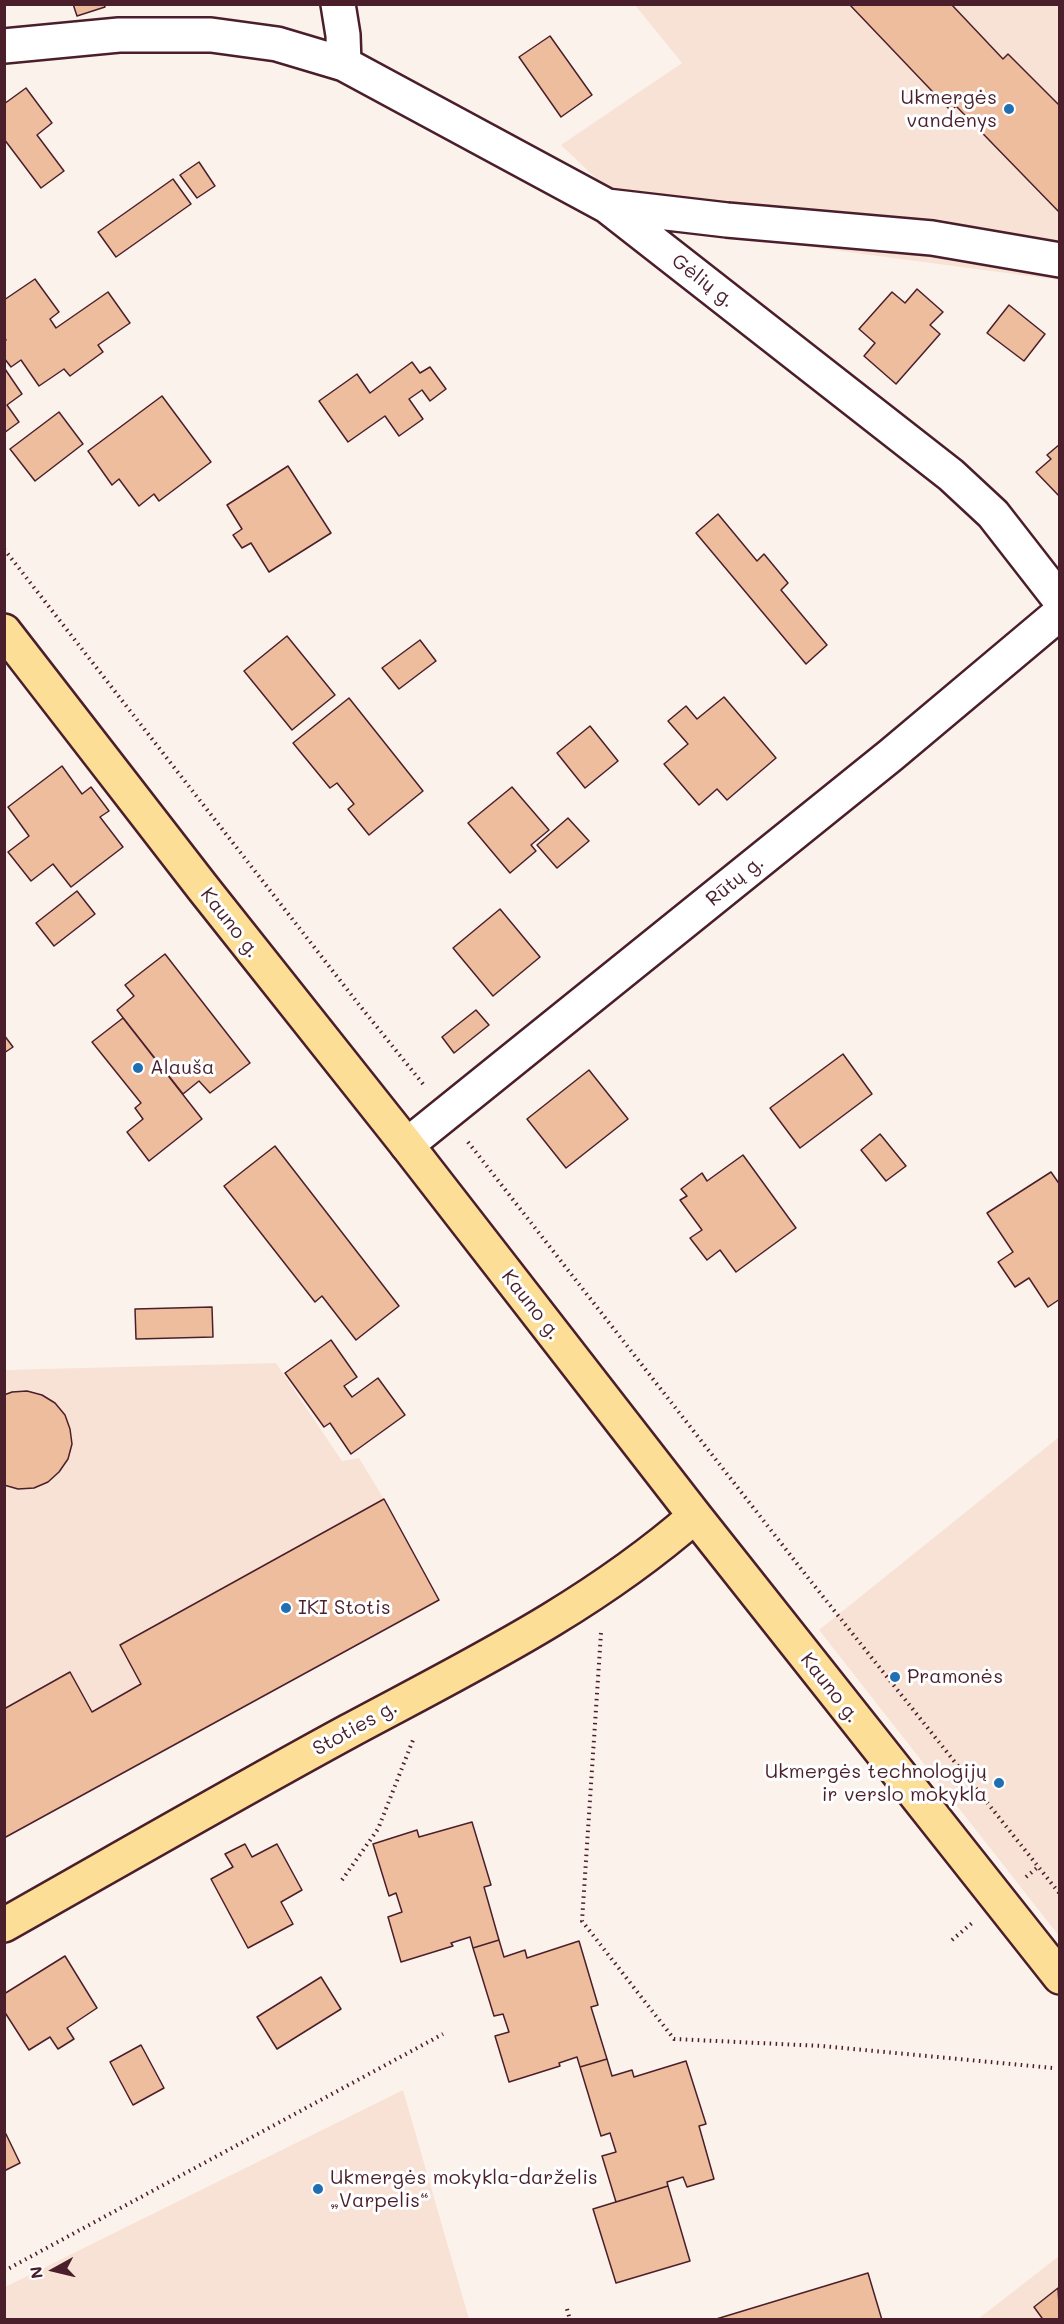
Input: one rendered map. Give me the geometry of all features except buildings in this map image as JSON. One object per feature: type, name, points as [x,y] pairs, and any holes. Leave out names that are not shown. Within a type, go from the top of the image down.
[{"type":"main road","name":"Kauno g.","points":[[4,631],[218,907],[407,1144],[694,1516],[1059,1977]]},
{"type":"main road","name":"Stoties g.","points":[[4,1924],[316,1749],[531,1633],[604,1587],[655,1551],[694,1516]]},
{"type":"street","points":[[338,4],[343,34],[344,64]]},
{"type":"street","name":"Gėlių g.","points":[[4,46],[119,35],[211,35],[277,44],[344,64],[607,206],[951,475],[993,514],[1059,600]]},
{"type":"street","points":[[607,206],[727,220],[932,238],[1059,260]]},
{"type":"street","name":"Rūtų g.","points":[[407,1144],[891,755],[1059,613]]},
{"type":"path","points":[[4,549],[802,1570],[1059,1894]]},
{"type":"path","points":[[604,1587],[582,1921],[674,2039],[822,2046],[1053,2068]]},
{"type":"path","points":[[342,1880],[378,1829],[434,1685]]},
{"type":"path","points":[[4,2271],[443,2034]]},
{"type":"path","points":[[567,2309],[570,2319]]},
{"type":"shaded area","points":[[635,5],[1059,5],[1059,280],[645,225],[561,145],[682,63]]},
{"type":"shaded area","points":[[276,1363],[342,1461],[359,1458],[439,1600],[5,1838],[4,1370]]},
{"type":"shaded area","name":"Ukmergės technologijų ir verslo mokykla","points":[[1059,1437],[1059,1936],[819,1630]]},
{"type":"shaded area","name":"Ukmergės mokykla-darželis „Varpelis“","points":[[403,2090],[469,2319],[5,2319],[5,2287]]},
{"type":"shaded area","points":[[1059,2256],[1059,2319],[978,2319]]},
{"type":"place","name":"Ukmergės vandenys","points":[[1009,109]]},
{"type":"place","name":"Alauša","points":[[138,1068]]},
{"type":"place","name":"IKI Stotis","points":[[286,1608]]},
{"type":"place","name":"Pramonės","points":[[895,1677]]},
{"type":"place","name":"Ukmergės technologijų ir verslo mokykla","points":[[999,1783]]},
{"type":"place","name":"Ukmergės mokykla-darželis „Varpelis“","points":[[318,2189]]}]
